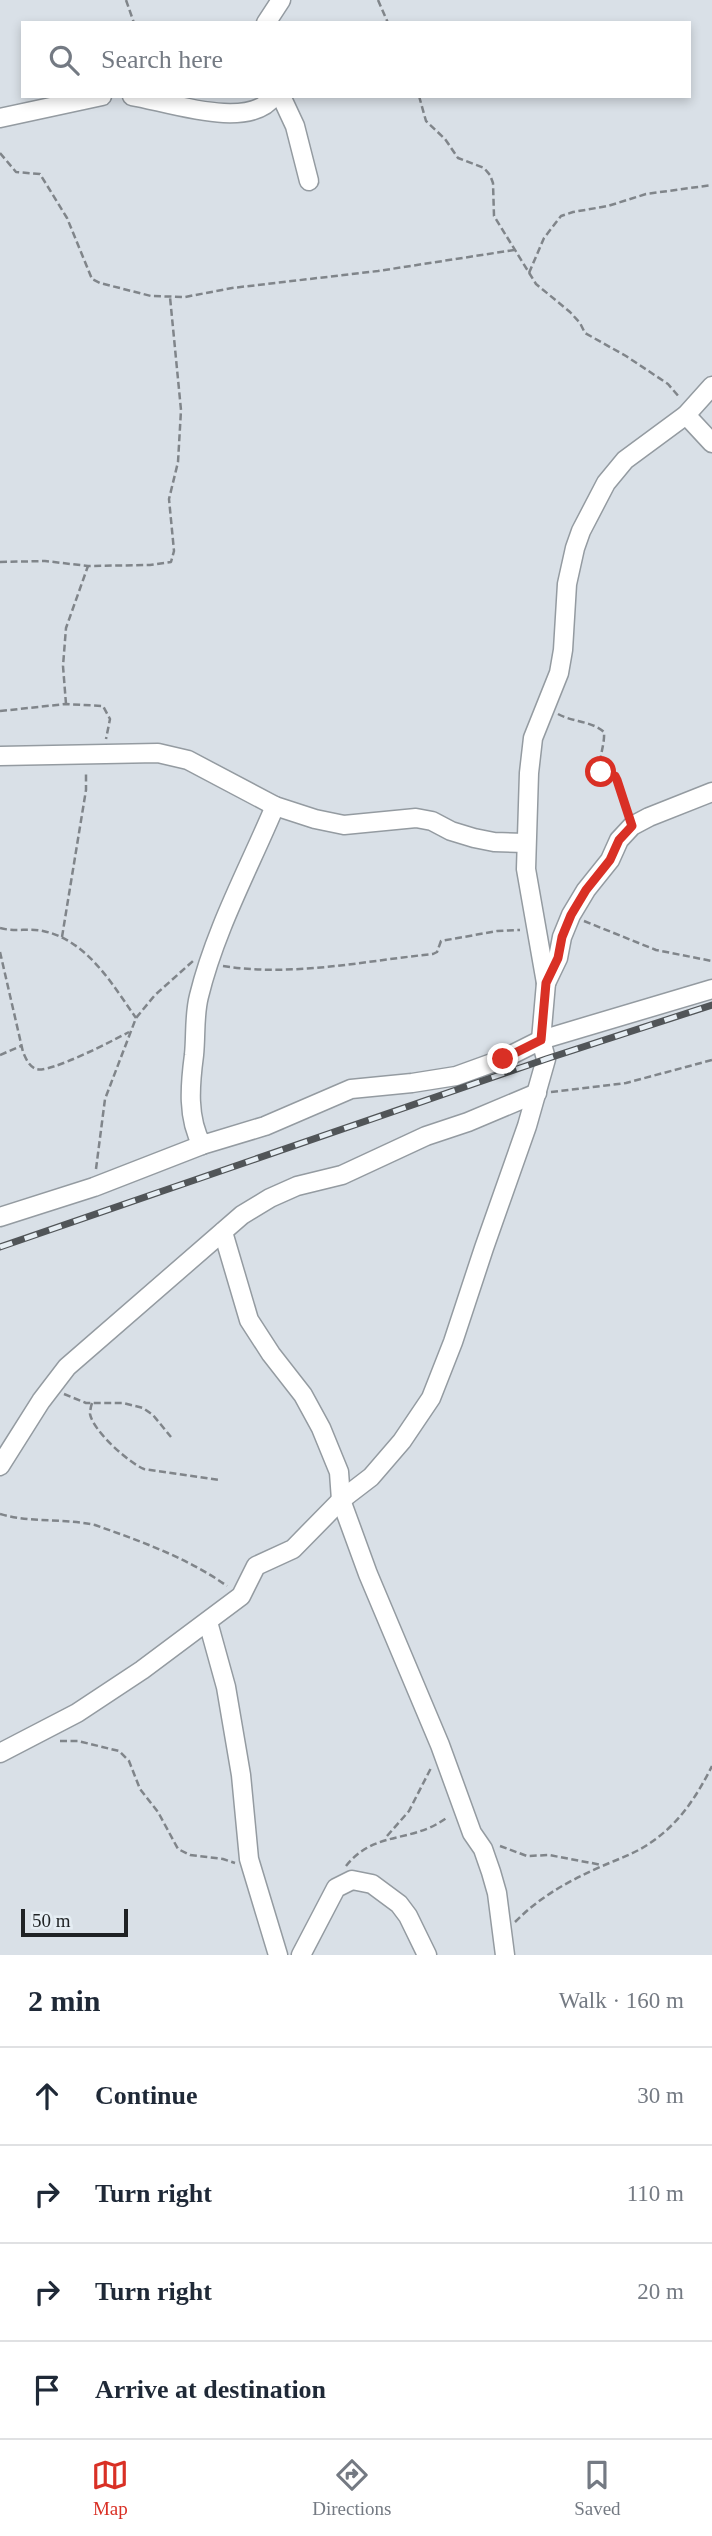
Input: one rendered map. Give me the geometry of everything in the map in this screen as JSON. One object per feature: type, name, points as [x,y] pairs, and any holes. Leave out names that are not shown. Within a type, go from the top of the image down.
[{"type":"street","points":[[267,21],[281,0]]},
{"type":"street","points":[[0,118],[94,98]]},
{"type":"street","points":[[139,98],[167,106],[219,114],[250,110],[272,101],[273,98]]},
{"type":"street","points":[[282,98],[295,126],[309,181]]},
{"type":"street","points":[[0,1753],[77,1713],[142,1671],[241,1596],[256,1566],[293,1549],[341,1500],[371,1477],[402,1441],[431,1398],[453,1342],[527,1126],[546,1059],[541,1040],[546,983],[530,904],[525,843],[529,773],[533,738],[559,673],[567,584],[580,531],[606,483],[625,460],[706,401],[712,386]]},
{"type":"street","points":[[686,415],[712,443]]},
{"type":"street","points":[[0,756],[158,753],[188,760],[275,806],[315,819],[344,825],[416,818],[432,821],[451,831],[474,838],[525,843]]},
{"type":"street","points":[[546,983],[558,958],[562,937],[571,915],[586,890],[610,860],[619,840],[632,826],[677,804],[712,792]]},
{"type":"street","points":[[202,1145],[197,1137],[192,1115],[191,1083],[203,960],[275,806]]},
{"type":"street","points":[[0,1217],[94,1188],[202,1145],[265,1126],[351,1089],[456,1076],[503,1059],[541,1040],[712,989]]},
{"type":"street","points":[[0,1466],[41,1401],[67,1367],[223,1231],[261,1204],[297,1186],[342,1175],[426,1136],[468,1122],[537,1093]]},
{"type":"street","points":[[223,1231],[249,1320],[303,1395],[321,1428],[339,1472],[341,1500],[411,1682],[440,1745],[472,1833],[483,1849],[497,1893],[505,1955]]},
{"type":"street","points":[[208,1622],[226,1687],[241,1775],[249,1859],[278,1955]]},
{"type":"street","points":[[301,1955],[335,1888],[352,1880],[381,1889],[398,1904],[408,1916],[427,1955]]},
{"type":"path","points":[[126,0],[133,21]]},
{"type":"path","points":[[378,0],[387,21]]},
{"type":"path","points":[[420,98],[426,121],[445,139],[458,158],[484,168],[490,175],[494,183],[494,216],[536,284],[570,312],[585,333],[668,384],[679,396],[686,415]]},
{"type":"path","points":[[0,153],[16,172],[40,174],[67,218],[92,279],[129,291],[185,297],[309,277],[378,271],[514,250]]},
{"type":"path","points":[[529,273],[544,238],[561,216],[646,194],[712,185]]},
{"type":"path","points":[[0,562],[44,561],[88,566],[171,562],[174,551],[169,499],[178,462],[181,411],[170,297]]},
{"type":"path","points":[[66,704],[63,666],[66,628],[88,566]]},
{"type":"path","points":[[0,711],[66,704],[103,706],[110,719],[94,753],[62,937]]},
{"type":"path","points":[[547,706],[568,719],[598,726],[604,732],[601,772],[615,776],[632,826]]},
{"type":"path","points":[[571,915],[656,950],[712,961]]},
{"type":"path","points":[[0,928],[45,932],[62,937],[80,948],[104,972],[136,1017]]},
{"type":"path","points":[[94,1188],[105,1099],[136,1017],[155,995],[203,960],[254,970],[349,966],[433,954],[437,952],[439,943],[449,939],[510,930],[537,930]]},
{"type":"path","points":[[0,952],[21,1045],[29,1064],[40,1070],[79,1056],[129,1032]]},
{"type":"path","points":[[0,1055],[21,1045]]},
{"type":"path","points":[[537,1093],[585,1090],[626,1083],[712,1059]]},
{"type":"path","points":[[52,1387],[80,1402],[123,1403],[143,1408],[153,1415],[171,1437]]},
{"type":"path","points":[[92,1403],[90,1413],[93,1421],[111,1443],[135,1465],[144,1469],[220,1480]]},
{"type":"path","points":[[0,1514],[24,1519],[64,1520],[95,1525],[201,1569],[241,1596]]},
{"type":"path","points":[[53,1741],[78,1741],[119,1751],[129,1761],[140,1788],[158,1812],[178,1849],[190,1855],[236,1863],[254,1877]]},
{"type":"path","points":[[385,1839],[409,1811],[423,1787],[440,1745]]},
{"type":"path","points":[[503,1935],[536,1901],[624,1857],[661,1834],[691,1806],[712,1766]]},
{"type":"path","points":[[335,1888],[353,1857],[367,1846],[428,1828],[450,1816],[462,1804]]},
{"type":"path","points":[[483,1849],[502,1846],[527,1856],[549,1855],[603,1866]]},
{"type":"railway","points":[[0,1247],[546,1059],[712,1005]]},
{"type":"route","points":[[503,1059],[541,1040],[546,983],[558,958],[562,937],[571,915],[586,890],[610,860],[619,840],[632,826],[615,776],[601,772]]}]
